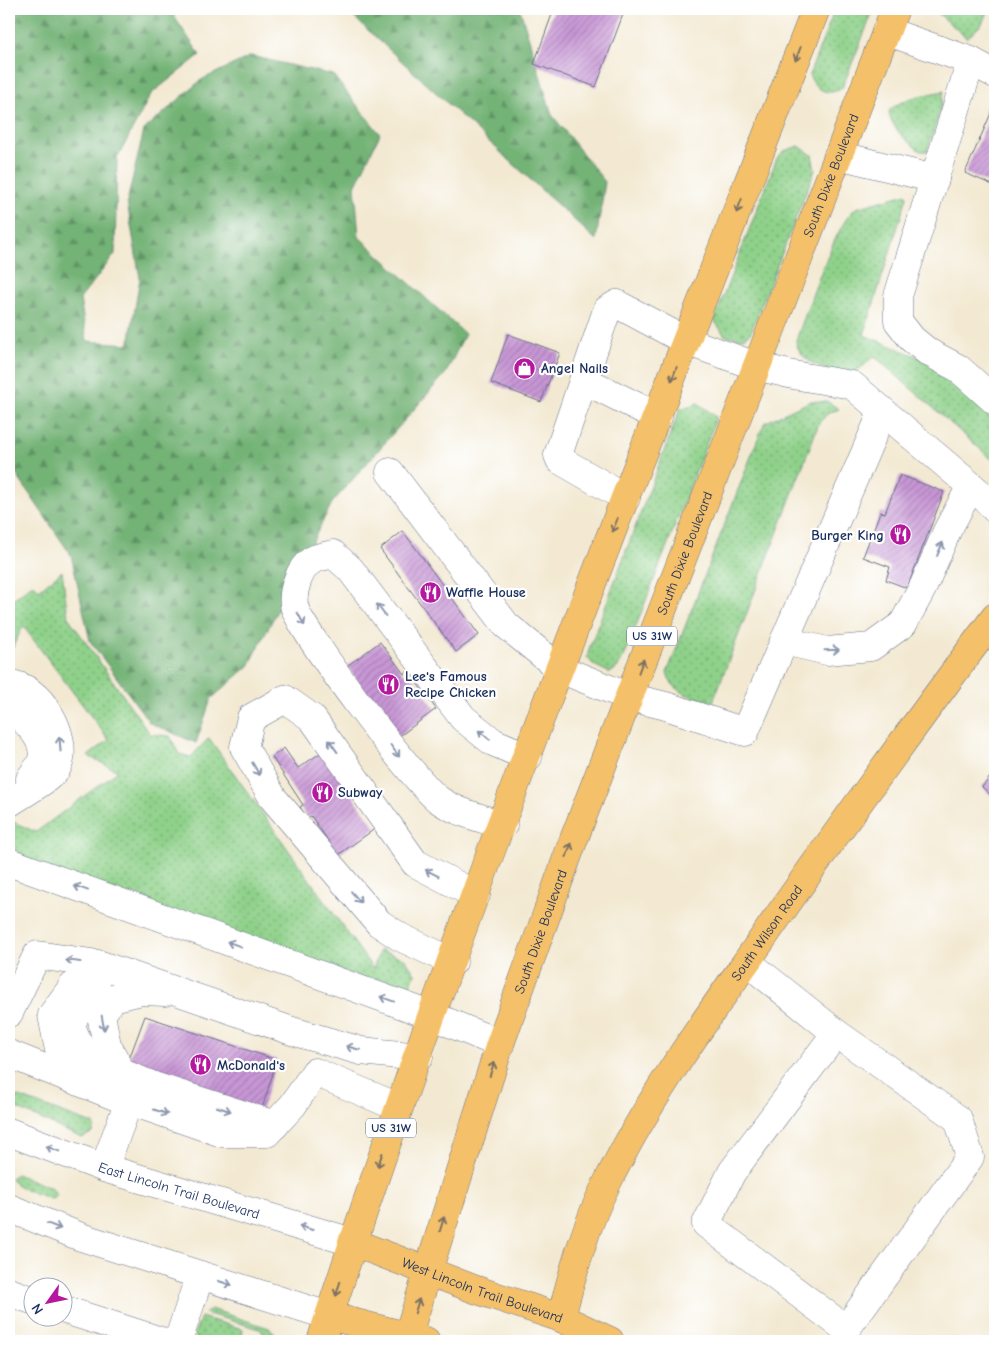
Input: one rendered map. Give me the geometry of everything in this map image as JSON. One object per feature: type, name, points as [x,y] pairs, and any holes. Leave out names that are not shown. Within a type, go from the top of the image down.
[{"type":"main road","name":"US 31W","points":[[325,1329],[352,1242],[398,1107],[419,1056],[476,895],[560,669],[816,9]]},
{"type":"main road","name":"South Dixie Boulevard","points":[[428,1271],[500,1044],[572,844],[891,20]]},
{"type":"main road","name":"South Wilson Road","points":[[561,1318],[574,1268],[607,1182],[640,1121],[711,1010],[747,962],[860,799],[995,617]]},
{"type":"main road","name":"West Lincoln Trail Boulevard","points":[[352,1242],[561,1318],[610,1341]]},
{"type":"main road","name":"US 31W","points":[[413,1339],[428,1271]]},
{"type":"main road","points":[[325,1329],[413,1339]]},
{"type":"street","points":[[891,20],[995,74]]},
{"type":"street","points":[[971,61],[898,296],[898,321],[912,339],[928,352],[958,368],[995,400]]},
{"type":"street","points":[[838,155],[935,179]]},
{"type":"street","points":[[626,498],[560,460],[558,455],[608,310],[617,304],[686,341],[756,366],[793,375],[852,385],[971,486],[995,509]]},
{"type":"street","points":[[584,380],[658,417]]},
{"type":"street","points":[[390,472],[506,626],[560,669],[629,697],[666,706],[745,732],[883,410]]},
{"type":"street","points":[[784,641],[827,651],[871,647],[903,624],[923,587],[947,531],[971,486]]},
{"type":"street","points":[[503,825],[462,813],[438,800],[414,777],[312,640],[294,606],[297,579],[311,561],[333,554],[350,569],[463,718],[492,742],[528,757]]},
{"type":"street","points":[[9,684],[26,688],[54,718],[61,752],[58,767],[51,775],[16,797]]},
{"type":"street","points":[[453,962],[400,937],[379,923],[338,877],[273,798],[244,747],[251,718],[285,699],[312,718],[415,863],[476,895]]},
{"type":"street","points":[[9,708],[24,719],[40,742],[42,759],[16,797]]},
{"type":"street","points":[[9,862],[433,1016],[500,1044]]},
{"type":"street","points":[[9,1013],[37,955],[108,968],[292,1031],[362,1050],[419,1056]]},
{"type":"street","points":[[747,962],[836,1033],[958,1119],[970,1157],[846,1329],[706,1224],[732,1172],[836,1033]]},
{"type":"street","points":[[108,968],[72,986],[52,1015],[59,1050],[115,1090]]},
{"type":"street","points":[[96,1165],[115,1090],[101,1015],[113,998],[128,994],[142,991],[184,993]]},
{"type":"street","points":[[9,1054],[115,1090],[222,1133],[267,1133],[293,1105],[314,1072],[327,1040]]},
{"type":"street","points":[[314,1072],[398,1107]]},
{"type":"street","name":"East Lincoln Trail Boulevard","points":[[9,1132],[96,1165],[352,1242]]},
{"type":"street","points":[[9,1208],[81,1237],[200,1275],[325,1329]]},
{"type":"street","points":[[178,1341],[200,1275]]},
{"type":"street","points":[[9,1292],[22,1297]]},
{"type":"street","points":[[72,1312],[161,1341]]},
{"type":"green space","points":[[9,9],[169,9],[200,55],[151,94],[117,159],[115,254],[80,299],[87,341],[129,344],[140,278],[127,202],[144,130],[201,80],[251,56],[333,75],[380,134],[355,186],[359,237],[465,334],[446,373],[332,503],[249,666],[211,699],[196,743],[150,723],[90,641],[71,555],[9,464]]},
{"type":"green space","points":[[345,9],[520,9],[552,115],[605,182],[596,240]]},
{"type":"green space","points":[[835,9],[874,9],[842,88],[837,91],[827,92],[815,85],[809,75]]},
{"type":"green space","points":[[933,9],[988,9],[982,24],[967,38]]},
{"type":"green space","points":[[944,91],[938,118],[927,151],[920,151],[896,129],[889,111],[907,100]]},
{"type":"green space","points":[[799,146],[812,155],[815,170],[750,334],[743,338],[725,336],[714,320],[777,158],[784,151]]},
{"type":"green space","points":[[906,194],[907,197],[864,335],[936,364],[982,400],[995,415],[995,462],[874,356],[856,371],[838,372],[819,367],[810,362],[798,348],[796,340],[814,290],[839,231],[848,217],[856,208]]},
{"type":"green space","points":[[811,401],[828,402],[839,409],[827,414],[819,423],[713,702],[685,694],[674,686],[667,673],[762,428],[766,422]]},
{"type":"green space","points":[[698,403],[716,417],[713,427],[624,657],[618,667],[610,673],[594,665],[587,658],[589,649],[680,409]]},
{"type":"green space","points":[[62,571],[68,617],[150,734],[170,736],[179,754],[191,757],[209,738],[373,969],[380,950],[405,959],[415,974],[409,989],[404,992],[9,857],[9,820],[36,832],[118,771],[88,756],[109,740],[23,626],[9,655],[9,603],[31,585],[35,585],[39,590]]},
{"type":"green space","points":[[9,1093],[95,1125],[93,1132],[82,1138],[16,1108],[9,1104]]},
{"type":"green space","points":[[16,1174],[52,1188],[57,1194],[56,1196],[51,1199],[26,1190],[16,1184],[11,1178]]},
{"type":"green space","points":[[211,1309],[269,1328],[275,1333],[273,1341],[269,1341],[260,1329],[205,1313]]},
{"type":"green space","points":[[201,1317],[243,1329],[241,1341],[198,1340],[194,1334]]},
{"type":"building","points":[[554,9],[625,9],[596,87],[534,64]]},
{"type":"building","points":[[995,104],[995,186],[965,173]]},
{"type":"building","name":"Angel Nails","points":[[508,334],[560,353],[541,402],[491,383]]},
{"type":"building","name":"Burger King","points":[[900,475],[944,492],[907,588],[886,580],[890,567],[863,557],[880,512],[885,513]]},
{"type":"building","name":"Waffle House","points":[[403,531],[479,635],[456,652],[380,549]]},
{"type":"building","name":"Lee's Famous Recipe Chicken","points":[[380,642],[404,674],[408,671],[436,709],[401,735],[395,735],[347,666]]},
{"type":"building","name":"Subway","points":[[284,748],[298,768],[322,752],[376,828],[338,855],[311,816],[307,818],[300,807],[303,805],[272,757]]},
{"type":"building","points":[[995,771],[995,799],[982,787]]},
{"type":"building","name":"McDonald's","points":[[145,1016],[277,1060],[260,1115],[125,1070]]},
{"type":"place","name":"Angel Nails","points":[[525,368]]},
{"type":"place","name":"Burger King","points":[[900,535]]},
{"type":"place","name":"Waffle House","points":[[430,592]]},
{"type":"place","name":"Lee's Famous Recipe Chicken","points":[[389,684]]},
{"type":"place","name":"Subway","points":[[322,792]]},
{"type":"place","name":"McDonald's","points":[[201,1065]]}]
